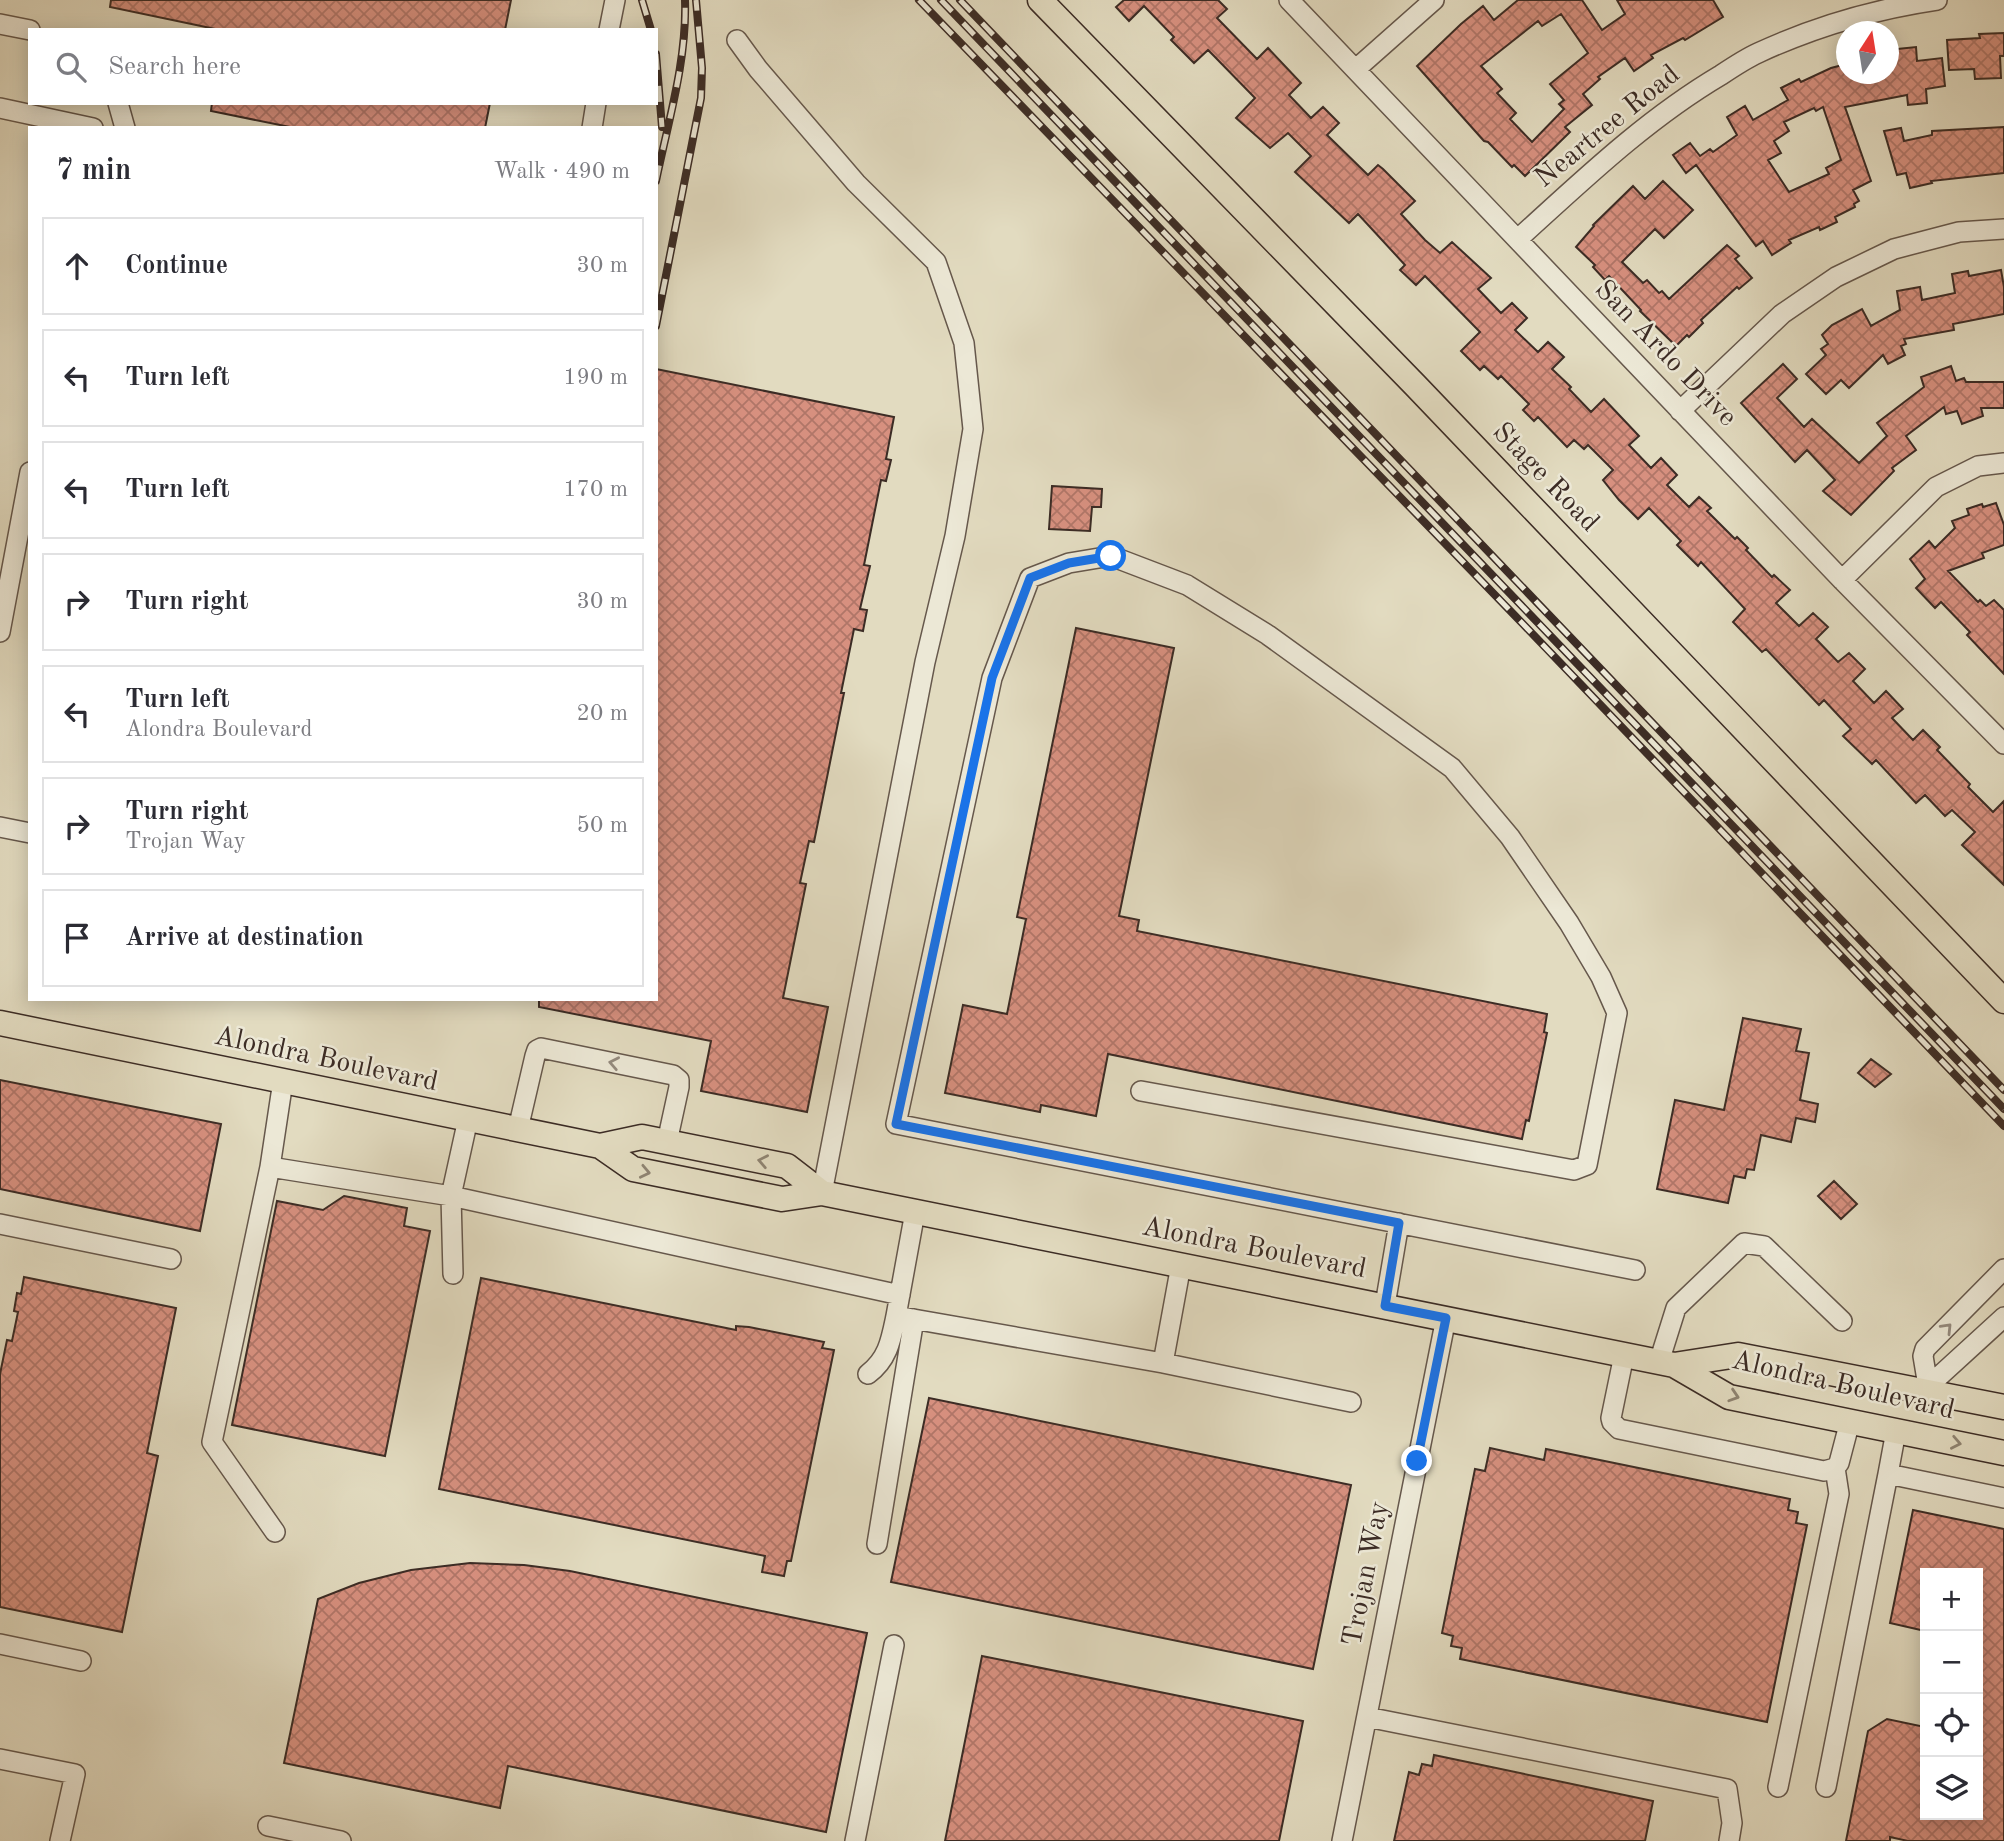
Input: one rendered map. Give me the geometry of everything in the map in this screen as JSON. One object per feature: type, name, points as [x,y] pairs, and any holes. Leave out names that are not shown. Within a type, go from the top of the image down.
[{"type":"main road","name":"Stage Road","points":[[1040,0],[1434,405],[2004,1001]]},
{"type":"main road","name":"Alondra Boulevard","points":[[0,1023],[600,1146],[633,1169],[782,1199],[822,1193],[1667,1363],[1730,1397],[2004,1453]]},
{"type":"main road","name":"Alondra Boulevard","points":[[600,1146],[642,1137],[787,1166],[822,1193]]},
{"type":"main road","name":"Alondra Boulevard","points":[[1667,1363],[1738,1354],[2000,1402]]},
{"type":"street","points":[[609,28],[615,0]]},
{"type":"street","name":"San Ardo Drive","points":[[1289,0],[1842,580],[2004,744]]},
{"type":"street","points":[[1356,69],[1434,0]]},
{"type":"street","name":"Neartree Road","points":[[1518,239],[1643,128],[1699,88],[1756,53],[1836,23],[1898,6],[1937,0]]},
{"type":"street","points":[[0,24],[28,30]]},
{"type":"street","points":[[737,40],[758,69],[856,183],[936,262],[964,343],[973,429],[956,536],[925,662],[822,1193]]},
{"type":"street","points":[[119,105],[124,126]]},
{"type":"street","points":[[592,126],[596,105]]},
{"type":"street","points":[[0,108],[84,126]]},
{"type":"street","points":[[1680,411],[1782,314],[1836,277],[1894,249],[1959,232],[2004,229]]},
{"type":"street","points":[[1842,580],[1936,487],[1978,466],[2004,463]]},
{"type":"street","points":[[0,632],[24,534],[28,493]]},
{"type":"street","points":[[1141,1091],[1574,1170],[1587,1165],[1618,1013],[1601,977],[1569,923],[1510,837],[1452,768],[1268,635],[1187,584],[1111,556],[1069,563],[1030,578],[992,678],[896,1124],[1635,1270]]},
{"type":"street","points":[[0,827],[28,833]]},
{"type":"street","points":[[518,1129],[537,1050],[541,1048],[673,1075],[679,1080],[667,1142]]},
{"type":"street","points":[[275,1532],[212,1443],[270,1167],[283,1081]]},
{"type":"street","points":[[453,1274],[451,1196],[468,1119]]},
{"type":"street","points":[[270,1167],[451,1196],[900,1295]]},
{"type":"street","points":[[877,1544],[905,1318],[900,1295],[915,1212]]},
{"type":"street","points":[[1385,1306],[1399,1223]]},
{"type":"street","points":[[0,1224],[172,1259]]},
{"type":"street","points":[[1667,1363],[1676,1308],[1744,1242],[1764,1246],[1842,1321]]},
{"type":"street","points":[[1163,1363],[1181,1265]]},
{"type":"street","points":[[1925,1389],[1925,1349],[2004,1269]]},
{"type":"street","points":[[1925,1389],[2004,1317]]},
{"type":"street","points":[[905,1318],[1163,1363],[1351,1402]]},
{"type":"street","points":[[868,1374],[880,1365],[905,1318]]},
{"type":"street","name":"Trojan Way","points":[[1342,1841],[1446,1318]]},
{"type":"street","points":[[1624,1354],[1611,1418],[1619,1429],[1824,1471],[1835,1468]]},
{"type":"street","points":[[1778,1787],[1839,1494],[1835,1468],[1843,1455],[1850,1421]]},
{"type":"street","points":[[1826,1787],[1896,1431]]},
{"type":"street","points":[[1888,1474],[2004,1498]]},
{"type":"street","points":[[0,1644],[81,1661]]},
{"type":"street","points":[[855,1841],[894,1645]]},
{"type":"street","points":[[1367,1717],[1727,1789],[1732,1823],[1729,1841]]},
{"type":"street","points":[[0,1759],[75,1774],[60,1841]]},
{"type":"street","points":[[268,1826],[341,1841]]},
{"type":"building","points":[[111,0],[511,0],[505,28],[210,28],[110,7]]},
{"type":"building","points":[[1124,0],[1218,0],[1227,9],[1217,18],[1257,59],[1268,48],[1301,83],[1289,95],[1311,118],[1323,107],[1339,123],[1327,135],[1368,175],[1378,165],[1415,201],[1401,214],[1425,240],[1440,253],[1452,242],[1491,278],[1478,289],[1501,313],[1512,303],[1527,318],[1515,330],[1538,352],[1548,342],[1564,357],[1552,369],[1591,412],[1604,399],[1639,436],[1629,445],[1651,468],[1661,458],[1677,475],[1667,485],[1689,507],[1699,497],[1711,508],[1707,511],[1748,548],[1746,550],[1772,577],[1774,575],[1790,590],[1776,603],[1799,626],[1813,613],[1828,627],[1816,639],[1838,662],[1849,653],[1865,669],[1853,681],[1874,703],[1886,691],[1903,709],[1892,718],[1913,740],[1923,730],[1940,747],[1937,750],[1970,784],[1968,787],[1993,812],[2004,801],[2004,885],[1962,845],[1975,832],[1952,810],[1945,816],[1925,795],[1916,803],[1876,760],[1872,764],[1843,736],[1851,729],[1824,700],[1819,705],[1766,649],[1762,652],[1733,622],[1745,609],[1701,562],[1698,566],[1677,545],[1681,541],[1649,508],[1638,519],[1619,500],[1603,480],[1613,470],[1588,445],[1584,449],[1574,440],[1567,447],[1538,417],[1534,421],[1523,410],[1529,404],[1501,376],[1498,379],[1484,366],[1480,370],[1461,351],[1480,332],[1425,276],[1416,285],[1400,270],[1405,265],[1358,214],[1349,223],[1295,172],[1311,156],[1288,133],[1270,148],[1236,118],[1255,98],[1213,55],[1208,50],[1194,63],[1171,40],[1174,37],[1144,6],[1129,21],[1116,7]]},
{"type":"building","points":[[1518,0],[1582,0],[1602,30],[1625,14],[1617,0],[1713,0],[1723,17],[1685,40],[1683,38],[1651,55],[1653,58],[1634,71],[1625,58],[1598,77],[1600,79],[1583,94],[1592,105],[1565,127],[1570,132],[1525,176],[1484,141],[1417,66],[1483,6],[1494,20]],"holes":[[[1561,14],[1588,53],[1550,84],[1564,100],[1559,104],[1564,109],[1532,142],[1510,119],[1516,113],[1497,93],[1502,89],[1481,66],[1538,21],[1542,26]]]},
{"type":"building","points":[[2004,33],[2004,56],[2000,56],[2001,78],[1975,79],[1974,69],[1949,70],[1947,40]]},
{"type":"building","points":[[1916,47],[1917,61],[1942,58],[1945,86],[1926,89],[1927,103],[1908,105],[1907,95],[1845,107],[1871,181],[1853,190],[1859,201],[1854,204],[1855,207],[1835,217],[1837,222],[1789,240],[1791,243],[1772,255],[1763,241],[1756,246],[1696,165],[1686,173],[1673,155],[1690,143],[1700,156],[1710,149],[1713,152],[1737,135],[1727,117],[1745,106],[1753,120],[1788,100],[1781,88],[1836,67],[1836,84],[1899,84],[1899,49]],"holes":[[[1823,107],[1841,160],[1826,168],[1829,174],[1789,192],[1768,160],[1781,153],[1774,141],[1789,131],[1784,122],[1814,108],[1816,111]]]},
{"type":"building","points":[[212,105],[490,105],[485,126],[285,126],[211,111]]},
{"type":"building","points":[[2004,127],[2004,173],[1931,181],[1932,183],[1910,188],[1906,173],[1897,175],[1884,131],[1901,128],[1904,141],[1932,135],[1932,131]]},
{"type":"building","points":[[1663,181],[1693,210],[1664,238],[1655,229],[1622,262],[1643,283],[1647,280],[1669,299],[1727,245],[1739,256],[1735,259],[1752,278],[1739,289],[1737,287],[1701,320],[1703,323],[1689,337],[1687,335],[1676,346],[1609,276],[1605,280],[1593,267],[1595,265],[1576,247],[1593,225],[1633,186],[1645,199]]},
{"type":"building","points":[[2001,270],[2004,314],[1953,324],[1954,330],[1904,339],[1906,344],[1901,346],[1905,355],[1888,364],[1883,355],[1849,388],[1841,380],[1826,394],[1806,374],[1826,355],[1821,349],[1828,344],[1822,335],[1832,325],[1862,309],[1871,326],[1900,310],[1897,291],[1920,287],[1922,300],[1955,293],[1952,274],[1968,271],[1969,276]]},
{"type":"building","points":[[1783,364],[1797,379],[1777,398],[1804,427],[1812,419],[1859,463],[1887,436],[1877,423],[1924,387],[1921,377],[1951,366],[1956,381],[1964,378],[1966,382],[2004,382],[2004,408],[1981,408],[1983,416],[1962,424],[1957,411],[1946,414],[1944,407],[1906,436],[1916,450],[1892,468],[1894,471],[1851,515],[1823,491],[1835,480],[1807,450],[1795,462],[1741,403]]},
{"type":"building","points":[[658,369],[894,417],[886,459],[891,460],[886,481],[881,480],[864,565],[870,566],[860,609],[867,610],[863,631],[854,629],[814,842],[809,841],[800,883],[806,884],[783,998],[828,1007],[807,1112],[701,1091],[711,1041],[539,1007],[539,1001],[658,1001]]},
{"type":"building","points":[[1052,486],[1102,489],[1101,507],[1092,507],[1090,531],[1049,529]]},
{"type":"building","points":[[1996,503],[2004,525],[2004,545],[1982,553],[1984,558],[1948,571],[1978,602],[1980,600],[1986,606],[1994,600],[2004,610],[2004,674],[1967,635],[1970,632],[1941,602],[1935,608],[1916,588],[1925,579],[1910,559],[1929,541],[1935,548],[1955,528],[1952,521],[1969,515],[1967,509]]},
{"type":"building","points":[[1076,628],[1174,648],[1119,916],[1139,920],[1137,931],[1547,1014],[1544,1032],[1547,1033],[1529,1121],[1526,1120],[1522,1139],[1108,1054],[1096,1116],[1041,1105],[1040,1112],[945,1093],[963,1005],[1007,1014],[1026,919],[1017,917]]},
{"type":"building","points":[[1743,1018],[1801,1029],[1796,1051],[1809,1053],[1800,1100],[1818,1104],[1815,1122],[1796,1118],[1791,1142],[1761,1135],[1754,1170],[1747,1169],[1745,1178],[1734,1176],[1728,1203],[1657,1189],[1675,1100],[1724,1110]]},
{"type":"building","points":[[1871,1059],[1891,1074],[1875,1087],[1858,1073]]},
{"type":"building","points":[[0,1080],[221,1124],[200,1231],[0,1189]]},
{"type":"building","points":[[1834,1181],[1857,1204],[1841,1219],[1818,1196]]},
{"type":"building","points":[[344,1196],[407,1208],[404,1226],[430,1231],[385,1456],[232,1425],[277,1201],[323,1210]]},
{"type":"building","points":[[24,1277],[176,1308],[147,1453],[158,1456],[122,1632],[0,1607],[0,1374],[7,1340],[12,1341],[18,1312],[14,1311],[17,1293],[21,1294]]},
{"type":"building","points":[[481,1278],[736,1330],[736,1326],[749,1327],[824,1342],[822,1348],[834,1350],[791,1561],[787,1561],[784,1576],[762,1572],[765,1556],[439,1489]]},
{"type":"building","points":[[929,1398],[1351,1485],[1313,1669],[891,1582]]},
{"type":"building","points":[[1490,1448],[1544,1460],[1546,1449],[1790,1499],[1788,1510],[1798,1512],[1796,1523],[1807,1525],[1767,1722],[1460,1659],[1462,1648],[1451,1646],[1453,1636],[1442,1633],[1475,1469],[1485,1471]]},
{"type":"building","points":[[1913,1510],[2004,1529],[2004,1841],[1908,1841],[1890,1837],[1890,1841],[1846,1841],[1868,1731],[1887,1719],[1920,1726],[1920,1820],[1983,1820],[1983,1568],[1920,1568],[1920,1630],[1890,1623]]},
{"type":"building","points":[[470,1563],[524,1565],[570,1571],[867,1633],[826,1832],[508,1766],[500,1808],[284,1763],[318,1599],[359,1583],[411,1570]]},
{"type":"building","points":[[982,1656],[1303,1721],[1279,1841],[945,1841]]},
{"type":"building","points":[[1434,1755],[1653,1801],[1645,1841],[1394,1841],[1409,1772],[1419,1775],[1422,1764],[1432,1766]]},
{"type":"railway","points":[[642,0],[650,28]]},
{"type":"railway","points":[[658,172],[680,69],[685,0]]},
{"type":"railway","points":[[658,316],[701,98],[702,68],[696,0]]},
{"type":"railway","points":[[919,0],[2004,1126]]},
{"type":"railway","points":[[941,0],[2004,1109]]},
{"type":"railway","points":[[960,0],[2004,1090]]},
{"type":"railway","points":[[658,78],[662,127]]},
{"type":"route","points":[[1111,556],[1069,563],[1030,578],[992,678],[896,1124],[1399,1223],[1385,1306],[1446,1318],[1417,1461]]}]
